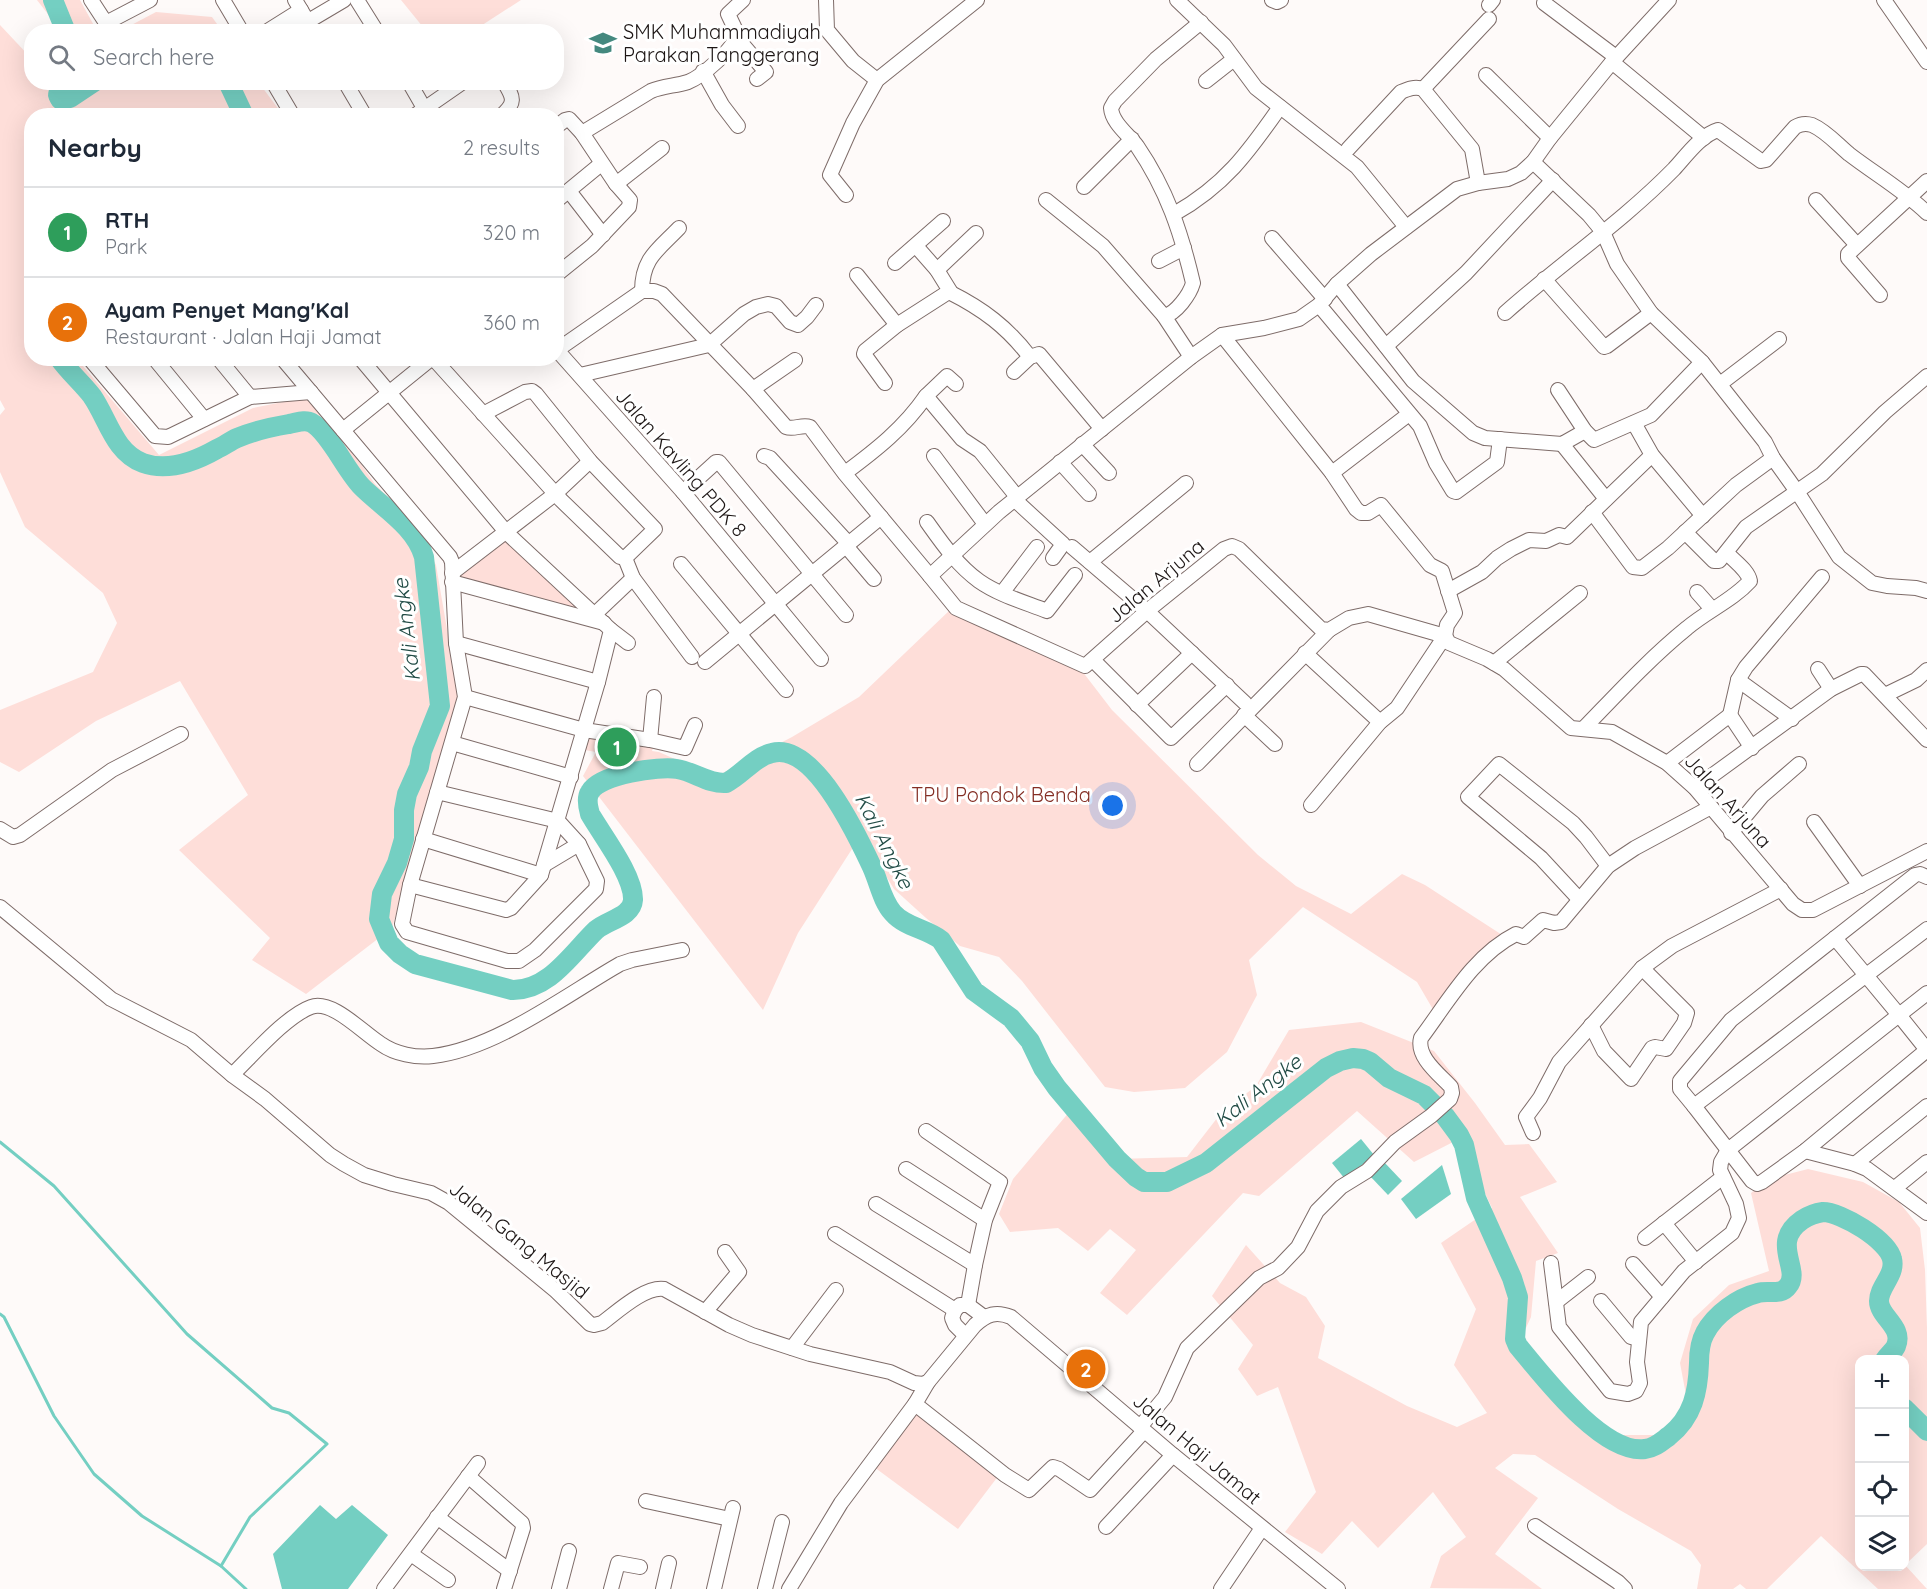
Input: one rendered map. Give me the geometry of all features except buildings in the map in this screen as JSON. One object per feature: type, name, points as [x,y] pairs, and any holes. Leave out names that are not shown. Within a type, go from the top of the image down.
[{"type":"street","points":[[91,0],[106,23],[150,0]]},
{"type":"street","points":[[223,0],[237,24]]},
{"type":"street","points":[[285,24],[344,0]]},
{"type":"street","points":[[357,0],[372,24]]},
{"type":"street","points":[[743,0],[728,14],[736,29],[737,38],[766,72],[757,79]]},
{"type":"street","points":[[826,0],[826,30],[853,61],[877,80]]},
{"type":"street","points":[[846,195],[830,174],[853,123],[877,80],[977,0]]},
{"type":"street","points":[[1272,0],[1277,2],[1281,0]]},
{"type":"street","points":[[930,576],[985,524],[1060,462],[1191,357],[1222,335],[1299,319],[1322,302],[1337,284],[1406,227],[1457,189],[1478,183],[1508,179],[1521,172],[1533,162],[1614,60],[1669,0]]},
{"type":"street","points":[[1884,0],[1927,62]]},
{"type":"street","points":[[1183,2],[1224,45],[1256,88],[1357,167],[1406,227]]},
{"type":"street","points":[[1544,3],[1704,138]]},
{"type":"street","points":[[1423,89],[1489,20]]},
{"type":"street","points":[[1164,316],[1168,315],[1184,299],[1193,285],[1184,248],[1174,214],[1159,182],[1132,139],[1112,116],[1112,104],[1156,59],[1201,22]]},
{"type":"street","points":[[582,133],[651,91],[688,82],[727,52],[737,38]]},
{"type":"street","points":[[1206,81],[1234,59]]},
{"type":"street","points":[[703,71],[722,105],[738,126]]},
{"type":"street","points":[[1486,75],[1550,138]]},
{"type":"street","points":[[1348,149],[1401,92],[1409,88],[1423,89],[1472,149],[1478,183]]},
{"type":"street","points":[[278,90],[288,108]]},
{"type":"street","points":[[350,90],[360,108]]},
{"type":"street","points":[[412,90],[418,108]]},
{"type":"street","points":[[425,108],[451,90]]},
{"type":"street","points":[[507,108],[513,97],[509,90]]},
{"type":"street","points":[[1174,214],[1193,202],[1233,169],[1250,150],[1280,106]]},
{"type":"street","points":[[564,124],[582,133],[601,164],[629,198],[630,203],[603,235],[564,268]]},
{"type":"street","points":[[1505,313],[1652,191],[1713,131],[1721,130],[1761,160],[1766,160],[1795,126],[1810,124],[1822,130],[1851,155],[1910,197],[1927,213]]},
{"type":"street","points":[[1084,187],[1132,139]]},
{"type":"street","points":[[616,184],[663,148]]},
{"type":"street","points":[[1533,162],[1589,215],[1603,232],[1617,264],[1651,313],[1702,362],[1765,442],[1773,458],[1839,557],[1856,572],[1878,585],[1908,586],[1927,591]]},
{"type":"street","points":[[564,195],[601,164]]},
{"type":"street","points":[[1386,346],[1467,273],[1553,180]]},
{"type":"street","points":[[1880,295],[1848,258],[1848,254],[1927,181]]},
{"type":"street","points":[[569,191],[603,235]]},
{"type":"street","points":[[1046,200],[1103,246],[1164,316],[1191,357]]},
{"type":"street","points":[[1816,200],[1857,245]]},
{"type":"street","points":[[894,263],[943,221]]},
{"type":"street","points":[[642,291],[644,269],[648,260],[679,228]]},
{"type":"street","points":[[937,270],[976,233]]},
{"type":"street","points":[[1272,238],[1423,430],[1436,463],[1454,491],[1497,462],[1500,439]]},
{"type":"street","points":[[916,246],[937,270],[949,292],[977,306],[1014,335],[1030,357]]},
{"type":"street","points":[[1159,261],[1184,248]]},
{"type":"street","points":[[857,275],[897,325]]},
{"type":"street","points":[[1544,279],[1604,346],[1651,313]]},
{"type":"street","points":[[1337,284],[1413,381],[1464,426],[1479,436],[1562,444],[1585,431]]},
{"type":"street","points":[[564,344],[642,291],[654,291],[666,297],[786,427],[805,425],[810,427],[956,608],[1090,663],[1171,738],[1227,685]]},
{"type":"street","points":[[885,383],[864,352],[897,325],[949,292]]},
{"type":"street","points":[[580,375],[709,345],[756,306],[768,304],[776,306],[790,322],[798,325],[816,305]]},
{"type":"street","points":[[1222,335],[1361,513],[1368,513],[1381,505],[1430,565],[1442,571],[1455,613],[1447,625],[1445,636],[1406,691],[1397,708],[1380,722],[1311,805]]},
{"type":"street","points":[[1720,384],[1779,339]]},
{"type":"street","points":[[1014,372],[1030,357],[1037,353],[1041,355],[1102,429]]},
{"type":"street","name":"Jalan Kavling PDK 8","points":[[564,357],[683,492],[821,659]]},
{"type":"street","points":[[753,389],[795,360]]},
{"type":"street","points":[[1558,390],[1585,431],[1594,440],[1650,415],[1702,362]]},
{"type":"street","points":[[96,366],[155,436],[168,437],[250,397],[311,392]]},
{"type":"street","points":[[161,366],[204,419]]},
{"type":"street","points":[[225,366],[250,397]]},
{"type":"street","points":[[289,366],[450,557],[456,643],[465,697],[423,839],[401,920],[407,932],[507,961],[519,961],[535,950],[596,889],[597,881],[579,843],[558,820],[437,792]]},
{"type":"street","points":[[367,366],[507,533],[628,643]]},
{"type":"street","points":[[343,430],[423,366]]},
{"type":"street","points":[[440,366],[555,494],[620,557],[626,558]]},
{"type":"street","points":[[845,473],[881,447],[947,376],[956,384]]},
{"type":"street","points":[[1685,532],[1714,561],[1719,561],[1746,527],[1798,493],[1830,467],[1885,412],[1927,376]]},
{"type":"street","points":[[483,414],[525,392],[532,391],[590,461],[655,529],[626,558]]},
{"type":"street","points":[[926,396],[962,439],[980,451],[1016,499],[1063,544],[1053,558]]},
{"type":"street","points":[[1332,473],[1409,414]]},
{"type":"street","points":[[1634,423],[1652,455],[1703,516]]},
{"type":"street","points":[[1082,444],[1109,473]]},
{"type":"street","points":[[1562,444],[1606,499]]},
{"type":"street","points":[[1448,591],[1482,572],[1497,558],[1529,540],[1546,541],[1559,535],[1567,537],[1652,455]]},
{"type":"street","points":[[764,456],[770,458],[874,579]]},
{"type":"street","points":[[934,456],[985,524]]},
{"type":"street","points":[[1592,512],[1633,567],[1638,569],[1668,548],[1736,485],[1773,458]]},
{"type":"street","points":[[452,578],[555,494],[590,461]]},
{"type":"street","points":[[683,492],[716,462],[719,462],[846,615]]},
{"type":"street","points":[[1060,462],[1089,494]]},
{"type":"street","points":[[1090,562],[1186,483]]},
{"type":"street","points":[[626,558],[633,578],[699,660],[740,634],[881,517]]},
{"type":"street","points":[[927,522],[951,555],[980,581],[1002,593],[1047,611],[1075,575]]},
{"type":"street","name":"Jalan Arjuna","points":[[1090,663],[1147,611],[1224,549],[1232,546],[1239,549],[1321,628],[1329,630],[1349,618],[1368,614],[1445,636],[1449,643],[1504,669],[1571,728],[1612,732],[1667,763],[1695,788],[1793,904],[1802,910],[1807,911],[1860,886],[1927,851]]},
{"type":"street","points":[[1002,593],[1037,547]]},
{"type":"street","points":[[1072,547],[1147,611],[1227,685],[1275,744]]},
{"type":"street","points":[[1584,728],[1668,644],[1712,609],[1743,589],[1750,581],[1746,572],[1726,553]]},
{"type":"street","points":[[681,564],[786,690]]},
{"type":"street","points":[[1667,763],[1730,715],[1738,680],[1746,667],[1822,577]]},
{"type":"street","points":[[452,578],[604,622]]},
{"type":"street","points":[[543,870],[598,682],[604,622],[633,578]]},
{"type":"street","points":[[1697,592],[1712,609]]},
{"type":"street","points":[[1494,663],[1580,593]]},
{"type":"street","points":[[1197,764],[1245,709],[1329,630]]},
{"type":"street","points":[[456,643],[598,682]]},
{"type":"street","points":[[1137,705],[1192,653]]},
{"type":"street","points":[[1305,653],[1380,722]]},
{"type":"street","points":[[1818,669],[1831,688]]},
{"type":"street","points":[[1885,695],[1916,680],[1927,670]]},
{"type":"street","points":[[1695,788],[1792,719],[1831,688],[1863,674],[1927,740]]},
{"type":"street","points":[[1738,680],[1792,719]]},
{"type":"street","points":[[465,697],[584,730],[686,748],[695,725]]},
{"type":"street","points":[[650,740],[654,698]]},
{"type":"street","points":[[1730,715],[1752,748]]},
{"type":"street","points":[[0,829],[13,837],[20,835],[108,764],[181,734]]},
{"type":"street","points":[[452,743],[571,777]]},
{"type":"street","points":[[1731,833],[1762,796],[1799,764]]},
{"type":"street","points":[[1579,900],[1540,858],[1468,797],[1499,765],[1574,823],[1608,866]]},
{"type":"street","points":[[915,1404],[1005,1475],[1029,1490],[1053,1467],[1059,1468],[1089,1490],[1142,1429],[1165,1397],[1187,1348],[1259,1278],[1278,1268],[1298,1247],[1317,1211],[1341,1187],[1367,1171],[1395,1142],[1450,1099],[1451,1087],[1422,1054],[1419,1046],[1421,1038],[1473,969],[1502,941],[1516,934],[1524,937],[1543,920],[1561,922],[1608,866],[1635,848],[1711,807]]},
{"type":"street","points":[[1814,822],[1860,886]]},
{"type":"street","points":[[423,839],[543,870]]},
{"type":"street","points":[[410,885],[506,910],[511,908],[543,870],[579,843]]},
{"type":"street","points":[[1835,938],[1899,1015],[1925,1055],[1806,1151],[1757,1184],[1752,1181],[1680,1089],[1680,1081],[1731,1020],[1835,938],[1915,875],[1920,874],[1927,877]]},
{"type":"street","points":[[1533,1133],[1526,1117],[1540,1098],[1559,1062],[1642,968],[1671,946],[1781,889]]},
{"type":"street","name":"Jalan Gang Masjid","points":[[0,907],[111,999],[181,1034],[266,1100],[330,1155],[352,1170],[393,1184],[431,1193],[449,1203],[555,1290],[590,1324],[598,1325],[656,1287],[664,1289],[741,1331],[824,1358],[890,1372],[914,1383],[928,1382]]},
{"type":"street","points":[[1695,1106],[1927,929]]},
{"type":"street","points":[[232,1075],[286,1023],[312,1006],[321,1005],[334,1010],[382,1045],[393,1050],[417,1056],[433,1056],[464,1050],[500,1035],[620,964],[682,950]]},
{"type":"street","points":[[1591,1025],[1604,1051],[1631,1079],[1652,1048],[1666,1049],[1684,1023],[1687,1013],[1642,968]]},
{"type":"street","points":[[1551,1263],[1559,1327],[1610,1391],[1628,1395],[1636,1391],[1640,1383],[1637,1362],[1641,1322],[1684,1271],[1732,1233],[1739,1218],[1736,1204],[1720,1170],[1721,1162],[1728,1150],[1927,993]]},
{"type":"street","points":[[1855,1164],[1927,1106]]},
{"type":"street","points":[[926,1131],[999,1180],[1000,1185],[985,1220],[975,1265],[961,1308],[952,1318],[955,1325],[965,1335]]},
{"type":"street","points":[[1806,1151],[1855,1164],[1867,1170],[1927,1213]]},
{"type":"street","points":[[1895,1188],[1927,1162]]},
{"type":"street","points":[[906,1169],[985,1220]]},
{"type":"street","points":[[1645,1238],[1724,1177]]},
{"type":"street","points":[[876,1204],[975,1265]]},
{"type":"street","points":[[1665,1223],[1696,1262]]},
{"type":"street","points":[[789,1589],[841,1503],[915,1404],[928,1382],[965,1335],[984,1317],[961,1308],[835,1234]]},
{"type":"street","points":[[705,1312],[738,1274],[738,1268],[725,1252]]},
{"type":"street","points":[[1633,1264],[1662,1297]]},
{"type":"street","points":[[1556,1302],[1588,1277]]},
{"type":"street","points":[[792,1348],[836,1290]]},
{"type":"street","points":[[1601,1301],[1631,1337],[1639,1339]]},
{"type":"street","name":"Jalan Haji Jamat","points":[[984,1317],[998,1313],[1011,1317],[1173,1455],[1338,1589]]},
{"type":"street","points":[[1106,1527],[1173,1455]]},
{"type":"street","points":[[384,1589],[478,1463]]},
{"type":"street","points":[[468,1476],[522,1523],[523,1528],[504,1589]]},
{"type":"street","points":[[646,1501],[731,1514],[714,1589]]},
{"type":"street","points":[[438,1517],[510,1570]]},
{"type":"street","points":[[765,1589],[782,1522]]},
{"type":"street","points":[[1535,1526],[1625,1589]]},
{"type":"street","points":[[1221,1589],[1262,1528]]},
{"type":"street","points":[[559,1589],[569,1551]]},
{"type":"street","points":[[411,1554],[448,1580]]},
{"type":"street","points":[[611,1589],[618,1563],[640,1568]]},
{"type":"street","points":[[663,1589],[669,1563]]},
{"type":"green space","points":[[37,0],[80,0],[93,24],[56,24]]},
{"type":"green space","points":[[401,0],[521,0],[484,24],[420,24]]},
{"type":"green space","points":[[156,12],[212,17],[217,24],[133,24]]},
{"type":"green space","points":[[0,25],[24,51],[24,90],[264,90],[278,108],[24,108],[24,366],[83,366],[159,455],[253,408],[313,396],[375,484],[413,522],[436,565],[459,699],[392,928],[306,994],[252,960],[270,938],[179,850],[248,795],[180,681],[96,721],[19,772],[0,762],[0,710],[93,672],[117,623],[103,593],[25,527],[0,472],[0,415],[5,409],[0,400]]},
{"type":"green space","points":[[507,533],[596,621],[452,582]]},
{"type":"green space","name":"TPU Pondok Benda","points":[[951,609],[1079,667],[1112,710],[1258,855],[1296,886],[1351,914],[1402,874],[1425,885],[1513,942],[1473,975],[1438,1018],[1417,982],[1303,907],[1249,960],[1257,995],[1227,1052],[1185,1088],[1134,1092],[1105,1087],[1022,981],[999,957],[960,946],[894,889],[861,835],[798,933],[763,1010],[583,776],[596,752],[579,749],[588,730],[654,745],[652,751],[715,777],[792,737],[859,697]]},
{"type":"green space","points":[[1361,1022],[1434,1051],[1505,1145],[1529,1144],[1557,1182],[1520,1197],[1558,1253],[1536,1261],[1531,1317],[1519,1343],[1547,1383],[1619,1435],[1671,1435],[1689,1411],[1680,1363],[1693,1319],[1729,1285],[1769,1271],[1751,1193],[1769,1179],[1808,1169],[1863,1182],[1899,1202],[1920,1228],[1925,1270],[1927,1544],[1909,1561],[1909,1355],[1855,1355],[1855,1568],[1821,1536],[1767,1589],[1746,1589],[1740,1584],[1733,1589],[1697,1589],[1701,1565],[1691,1551],[1618,1509],[1535,1455],[1513,1454],[1495,1468],[1538,1498],[1495,1554],[1542,1589],[1430,1588],[1441,1556],[1466,1537],[1433,1492],[1378,1548],[1352,1521],[1322,1554],[1285,1532],[1316,1492],[1278,1387],[1257,1396],[1238,1369],[1253,1345],[1212,1296],[1246,1245],[1280,1283],[1306,1297],[1325,1326],[1318,1358],[1407,1406],[1457,1427],[1487,1413],[1454,1365],[1476,1309],[1441,1243],[1492,1208],[1459,1139],[1414,1162],[1357,1111],[1259,1196],[1243,1193],[1127,1315],[1100,1293],[1136,1250],[1110,1229],[1088,1251],[1058,1228],[1010,1232],[999,1214],[1013,1179],[1070,1111],[1116,1159],[1187,1157],[1221,1113],[1256,1086],[1289,1030]]},
{"type":"green space","points":[[916,1410],[999,1475],[958,1529],[874,1467]]},
{"type":"green space","points":[[1909,1569],[1927,1589],[1878,1589],[1859,1571]]},
{"type":"water","points":[[1361,1139],[1374,1155],[1345,1179],[1332,1163]]},
{"type":"water","points":[[1384,1162],[1402,1181],[1388,1195],[1370,1176]]},
{"type":"water","points":[[1442,1165],[1451,1194],[1416,1219],[1401,1199]]},
{"type":"water","points":[[320,1505],[336,1519],[352,1505],[388,1535],[348,1589],[282,1589],[273,1554]]},
{"type":"waterway","name":"Kali Angke","points":[[53,0],[63,24]]},
{"type":"waterway","name":"Kali Angke","points":[[59,90],[60,99],[70,98],[82,90]]},
{"type":"waterway","name":"Kali Angke","points":[[232,90],[240,108]]},
{"type":"waterway","name":"Kali Angke","points":[[65,366],[92,396],[118,443],[133,458],[143,463],[162,466],[181,464],[250,433],[306,421],[312,423],[325,435],[362,487],[406,527],[420,546],[424,557],[440,706],[407,794],[404,810],[404,839],[397,863],[382,894],[379,919],[389,943],[415,964],[512,990],[525,989],[549,978],[596,930],[624,914],[632,906],[632,890],[623,868],[590,814],[588,797],[596,786],[617,776],[644,770],[669,768],[713,782],[726,783],[766,755],[788,754],[803,762],[818,776],[832,795],[856,835],[872,867],[883,897],[893,913],[904,922],[941,940],[974,991],[1011,1018],[1030,1041],[1043,1068],[1057,1088],[1117,1159],[1144,1182],[1167,1182],[1206,1163],[1326,1068],[1340,1061],[1353,1058],[1363,1059],[1389,1078],[1424,1095],[1445,1116],[1464,1145],[1476,1198],[1512,1278],[1518,1297],[1515,1339],[1518,1346],[1575,1411],[1611,1440],[1629,1448],[1645,1449],[1658,1444],[1677,1429],[1693,1403],[1701,1344],[1709,1326],[1721,1313],[1743,1299],[1762,1292],[1782,1291],[1788,1286],[1791,1279],[1788,1238],[1792,1229],[1802,1220],[1818,1213],[1831,1213],[1863,1228],[1889,1252],[1892,1259],[1892,1270],[1879,1301],[1880,1307],[1897,1333],[1895,1348],[1889,1355]]},
{"type":"waterway","points":[[0,1142],[54,1186],[187,1334],[272,1408],[289,1413],[327,1444],[250,1517],[221,1566]]},
{"type":"waterway","points":[[0,1314],[4,1317],[54,1416],[94,1474],[142,1516],[221,1566],[246,1589]]},
{"type":"waterway","name":"Kali Angke","points":[[1905,1409],[1927,1431]]},
{"type":"place","name":"SMK Muhammadiyah Parakan Tanggerang","points":[[603,43]]},
{"type":"place","name":"RTH","points":[[617,747]]},
{"type":"place","name":"Ayam Penyet Mang'Kal","points":[[1086,1369]]}]
